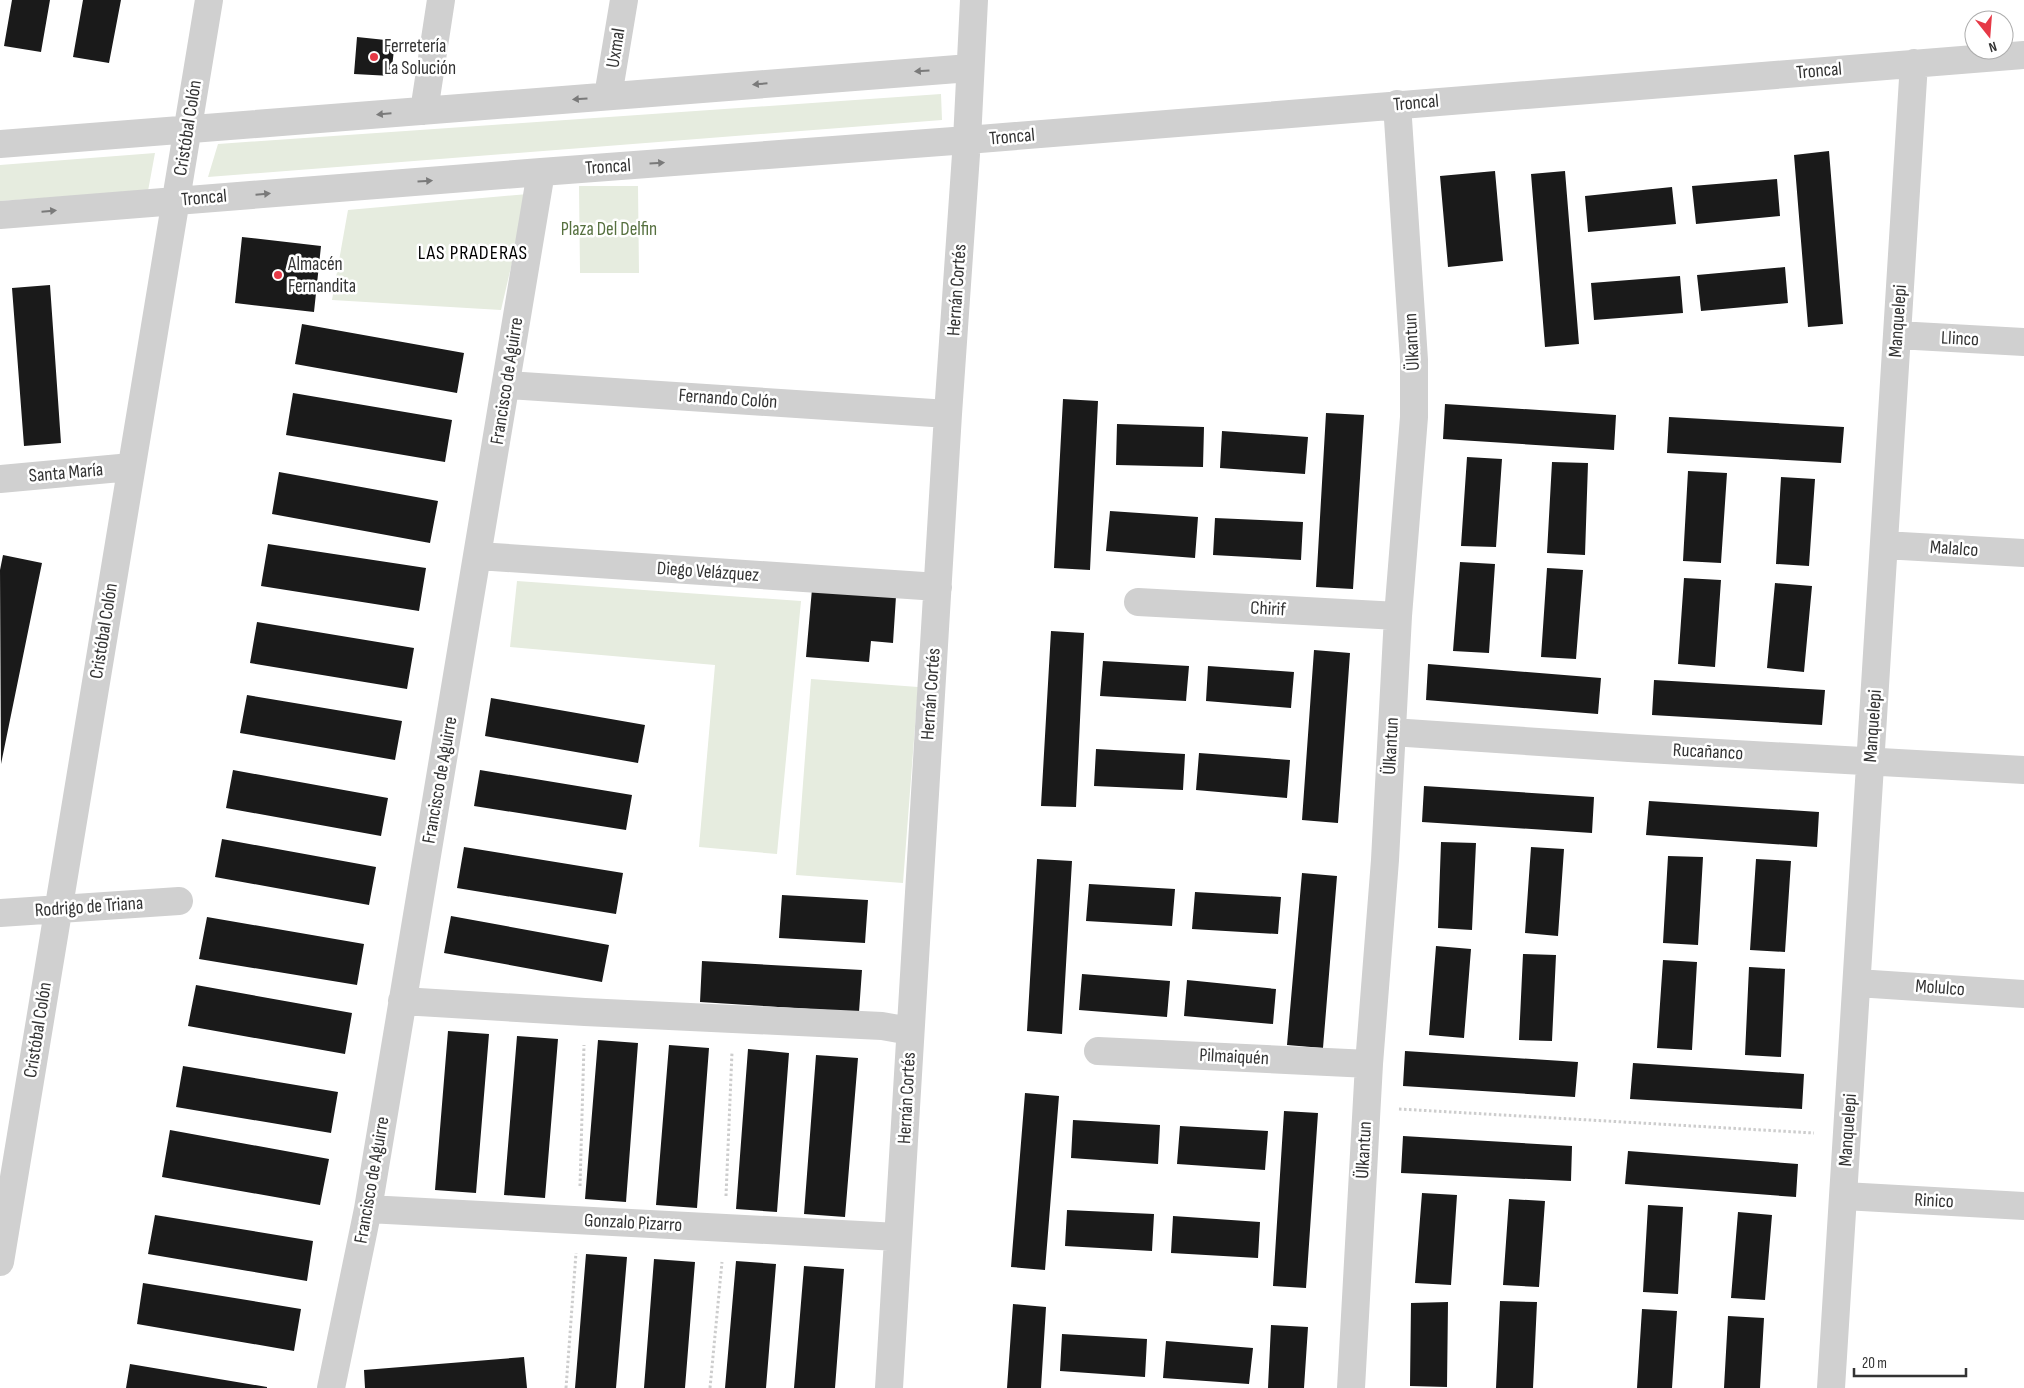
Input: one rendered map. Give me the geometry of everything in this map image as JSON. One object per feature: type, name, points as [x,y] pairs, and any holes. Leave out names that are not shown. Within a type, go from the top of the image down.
[{"type":"street","name":"Cristóbal Colón","points":[[0,1259],[209,0]]},
{"type":"street","points":[[424,111],[441,0]]},
{"type":"street","name":"Uxmal","points":[[608,96],[624,0]]},
{"type":"street","name":"Hernán Cortés","points":[[889,1388],[948,414],[967,140],[974,0]]},
{"type":"street","name":"Troncal","points":[[0,215],[967,140],[2024,54]]},
{"type":"street","name":"Manquelepi","points":[[1831,1388],[1914,63]]},
{"type":"street","points":[[0,144],[970,68]]},
{"type":"street","name":"Ülkantun","points":[[1351,1388],[1368,1064],[1385,860],[1398,616],[1414,417],[1414,360],[1396,104]]},
{"type":"street","name":"Francisco de Aguirre","points":[[331,1388],[368,1210],[542,172]]},
{"type":"street","name":"Llinco","points":[[1897,335],[2024,342]]},
{"type":"street","name":"Fernando Colón","points":[[507,385],[948,414]]},
{"type":"street","name":"Santa María","points":[[0,479],[131,467]]},
{"type":"street","name":"Malalco","points":[[1884,545],[2024,553]]},
{"type":"street","name":"Diego Velázquez","points":[[478,556],[938,587]]},
{"type":"street","name":"Chirif","points":[[1138,602],[1398,616]]},
{"type":"street","name":"Rucañanco","points":[[1392,732],[1629,748],[2024,770]]},
{"type":"street","name":"Rodrigo de Triana","points":[[0,913],[179,902]]},
{"type":"street","name":"Molulco","points":[[1857,983],[2024,994]]},
{"type":"street","points":[[402,1001],[575,1012],[882,1026],[910,1031]]},
{"type":"street","name":"Pilmaiquén","points":[[1098,1051],[1368,1064]]},
{"type":"street","name":"Rinico","points":[[1844,1196],[2024,1206]]},
{"type":"street","name":"Gonzalo Pizarro","points":[[368,1210],[898,1237]]},
{"type":"path","points":[[1366,1106],[1847,1135]]},
{"type":"green space","points":[[941,94],[942,120],[208,177],[218,144]]},
{"type":"green space","points":[[155,153],[148,191],[0,201],[0,165]]},
{"type":"green space","name":"Plaza Del Delfin","points":[[579,186],[638,186],[639,273],[580,273]]},
{"type":"green space","points":[[528,194],[501,310],[332,300],[348,210]]},
{"type":"green space","points":[[517,581],[801,601],[777,854],[699,847],[715,665],[510,647]]},
{"type":"green space","points":[[811,679],[918,687],[903,883],[796,875]]},
{"type":"building","points":[[12,0],[50,0],[41,52],[4,46]]},
{"type":"building","points":[[83,0],[121,0],[109,63],[73,57]]},
{"type":"building","name":"Ferretería La Solución","points":[[357,37],[395,41],[391,76],[354,74]]},
{"type":"building","points":[[1829,151],[1843,324],[1808,327],[1794,155]]},
{"type":"building","points":[[1495,171],[1503,261],[1448,267],[1440,176]]},
{"type":"building","points":[[1565,171],[1579,344],[1545,347],[1531,174]]},
{"type":"building","points":[[1777,179],[1780,216],[1696,224],[1692,186]]},
{"type":"building","points":[[1672,187],[1676,224],[1588,232],[1585,196]]},
{"type":"building","name":"Almacén Fernandita","points":[[242,237],[321,246],[314,312],[235,303]]},
{"type":"building","points":[[1785,267],[1788,303],[1701,311],[1697,275]]},
{"type":"building","points":[[1680,276],[1683,313],[1594,320],[1591,283]]},
{"type":"building","points":[[50,285],[61,443],[24,446],[12,288]]},
{"type":"building","points":[[302,324],[464,353],[457,393],[295,364]]},
{"type":"building","points":[[293,393],[452,420],[445,462],[286,435]]},
{"type":"building","points":[[1063,399],[1098,401],[1090,570],[1054,568]]},
{"type":"building","points":[[1445,404],[1616,415],[1614,450],[1443,439]]},
{"type":"building","points":[[1326,413],[1364,415],[1353,589],[1316,587]]},
{"type":"building","points":[[1669,417],[1844,427],[1841,463],[1667,453]]},
{"type":"building","points":[[1117,424],[1204,427],[1203,467],[1116,465]]},
{"type":"building","points":[[1222,431],[1308,437],[1305,474],[1220,468]]},
{"type":"building","points":[[1467,457],[1502,459],[1496,547],[1461,546]]},
{"type":"building","points":[[1552,462],[1588,463],[1585,555],[1547,553]]},
{"type":"building","points":[[1688,471],[1727,473],[1721,563],[1683,561]]},
{"type":"building","points":[[279,472],[438,501],[430,543],[272,514]]},
{"type":"building","points":[[1781,477],[1815,479],[1809,566],[1776,564]]},
{"type":"building","points":[[1110,511],[1198,517],[1195,558],[1106,551]]},
{"type":"building","points":[[1215,518],[1303,522],[1301,560],[1213,555]]},
{"type":"building","points":[[268,544],[426,568],[419,611],[261,586]]},
{"type":"building","points":[[3,555],[42,563],[1,764],[0,570]]},
{"type":"building","points":[[1460,562],[1495,564],[1489,653],[1453,651]]},
{"type":"building","points":[[1547,568],[1583,570],[1576,659],[1541,657]]},
{"type":"building","points":[[1684,578],[1721,580],[1715,667],[1678,664]]},
{"type":"building","points":[[1775,583],[1812,586],[1804,672],[1767,668]]},
{"type":"building","points":[[812,589],[896,596],[893,643],[871,641],[869,662],[806,657]]},
{"type":"building","points":[[257,622],[414,648],[407,689],[250,663]]},
{"type":"building","points":[[1051,631],[1084,633],[1076,807],[1041,806]]},
{"type":"building","points":[[1314,650],[1350,653],[1338,823],[1302,820]]},
{"type":"building","points":[[1103,661],[1189,666],[1186,701],[1100,696]]},
{"type":"building","points":[[1428,664],[1601,678],[1598,714],[1426,700]]},
{"type":"building","points":[[1208,666],[1294,672],[1291,708],[1206,701]]},
{"type":"building","points":[[1654,680],[1825,690],[1822,725],[1652,715]]},
{"type":"building","points":[[247,695],[402,721],[395,760],[240,733]]},
{"type":"building","points":[[491,698],[645,725],[638,763],[485,736]]},
{"type":"building","points":[[1096,749],[1185,754],[1183,790],[1094,786]]},
{"type":"building","points":[[1199,753],[1290,760],[1287,798],[1196,790]]},
{"type":"building","points":[[233,770],[388,798],[381,836],[226,808]]},
{"type":"building","points":[[480,770],[632,795],[626,830],[474,806]]},
{"type":"building","points":[[1424,786],[1594,797],[1592,833],[1422,822]]},
{"type":"building","points":[[1649,801],[1819,812],[1817,847],[1646,835]]},
{"type":"building","points":[[222,839],[376,867],[369,905],[215,877]]},
{"type":"building","points":[[1441,842],[1476,843],[1472,930],[1438,928]]},
{"type":"building","points":[[464,847],[623,873],[616,914],[457,888]]},
{"type":"building","points":[[1531,847],[1564,849],[1558,936],[1525,933]]},
{"type":"building","points":[[1668,856],[1703,857],[1698,945],[1663,943]]},
{"type":"building","points":[[1037,859],[1072,861],[1062,1034],[1027,1031]]},
{"type":"building","points":[[1756,859],[1791,861],[1785,952],[1750,950]]},
{"type":"building","points":[[1302,873],[1337,876],[1323,1048],[1287,1045]]},
{"type":"building","points":[[1089,884],[1175,889],[1172,926],[1086,921]]},
{"type":"building","points":[[1195,892],[1281,897],[1278,934],[1192,929]]},
{"type":"building","points":[[782,895],[868,900],[865,943],[779,938]]},
{"type":"building","points":[[451,916],[609,945],[602,982],[444,953]]},
{"type":"building","points":[[207,917],[364,944],[357,985],[199,959]]},
{"type":"building","points":[[1436,946],[1471,949],[1464,1038],[1429,1035]]},
{"type":"building","points":[[1523,954],[1556,955],[1552,1041],[1519,1040]]},
{"type":"building","points":[[1663,960],[1697,962],[1692,1050],[1657,1048]]},
{"type":"building","points":[[702,961],[862,970],[859,1012],[700,1002]]},
{"type":"building","points":[[1749,967],[1785,969],[1781,1057],[1745,1055]]},
{"type":"building","points":[[1082,974],[1170,981],[1167,1017],[1079,1010]]},
{"type":"building","points":[[1187,980],[1276,989],[1273,1024],[1184,1016]]},
{"type":"building","points":[[196,985],[352,1013],[345,1054],[188,1026]]},
{"type":"building","points":[[448,1031],[489,1034],[476,1193],[435,1190]]},
{"type":"building","points":[[517,1036],[558,1039],[545,1198],[504,1195]]},
{"type":"building","points":[[598,1040],[638,1043],[626,1202],[585,1199]]},
{"type":"building","points":[[669,1045],[709,1048],[697,1208],[656,1205]]},
{"type":"building","points":[[748,1049],[789,1053],[777,1212],[736,1209]]},
{"type":"building","points":[[1405,1051],[1578,1062],[1575,1097],[1403,1086]]},
{"type":"building","points":[[816,1055],[858,1058],[845,1217],[804,1214]]},
{"type":"building","points":[[1633,1063],[1804,1074],[1802,1109],[1630,1099]]},
{"type":"building","points":[[183,1066],[338,1092],[331,1133],[176,1107]]},
{"type":"building","points":[[1025,1093],[1059,1096],[1045,1270],[1011,1267]]},
{"type":"building","points":[[1284,1111],[1318,1113],[1306,1288],[1273,1286]]},
{"type":"building","points":[[1073,1120],[1160,1125],[1158,1164],[1071,1158]]},
{"type":"building","points":[[1180,1126],[1268,1131],[1265,1170],[1177,1164]]},
{"type":"building","points":[[170,1130],[329,1159],[320,1205],[162,1177]]},
{"type":"building","points":[[1403,1136],[1572,1146],[1571,1181],[1401,1173]]},
{"type":"building","points":[[1628,1151],[1798,1164],[1796,1197],[1625,1184]]},
{"type":"building","points":[[1422,1193],[1457,1195],[1451,1285],[1415,1283]]},
{"type":"building","points":[[1509,1199],[1545,1201],[1539,1287],[1503,1285]]},
{"type":"building","points":[[1648,1205],[1683,1207],[1678,1294],[1643,1292]]},
{"type":"building","points":[[1067,1210],[1154,1214],[1152,1251],[1065,1246]]},
{"type":"building","points":[[1738,1212],[1772,1215],[1765,1300],[1731,1298]]},
{"type":"building","points":[[155,1215],[313,1241],[307,1281],[148,1254]]},
{"type":"building","points":[[1173,1216],[1260,1222],[1258,1258],[1171,1253]]},
{"type":"building","points":[[586,1254],[627,1257],[616,1388],[575,1388]]},
{"type":"building","points":[[654,1259],[695,1262],[685,1388],[644,1388]]},
{"type":"building","points":[[736,1261],[776,1264],[766,1388],[725,1388]]},
{"type":"building","points":[[804,1266],[844,1269],[835,1388],[794,1388]]},
{"type":"building","points":[[143,1283],[301,1309],[294,1351],[137,1324]]},
{"type":"building","points":[[1500,1301],[1537,1302],[1533,1388],[1496,1388]]},
{"type":"building","points":[[1448,1302],[1447,1387],[1410,1386],[1411,1303]]},
{"type":"building","points":[[1013,1304],[1046,1307],[1041,1388],[1007,1388]]},
{"type":"building","points":[[1642,1309],[1677,1311],[1672,1388],[1637,1388]]},
{"type":"building","points":[[1728,1316],[1764,1318],[1760,1388],[1724,1388]]},
{"type":"building","points":[[1271,1325],[1308,1327],[1304,1388],[1268,1388]]},
{"type":"building","points":[[1062,1334],[1147,1339],[1145,1377],[1060,1371]]},
{"type":"building","points":[[1166,1341],[1253,1348],[1249,1384],[1163,1378]]},
{"type":"building","points":[[524,1357],[527,1388],[365,1388],[364,1370]]},
{"type":"building","points":[[130,1364],[267,1387],[267,1388],[126,1388]]},
{"type":"place","name":"Ferretería La Solución","points":[[374,57]]},
{"type":"place","name":"Almacén Fernandita","points":[[278,275]]},
{"type":"district","name":"LAS PRADERAS","points":[[473,253]]}]
